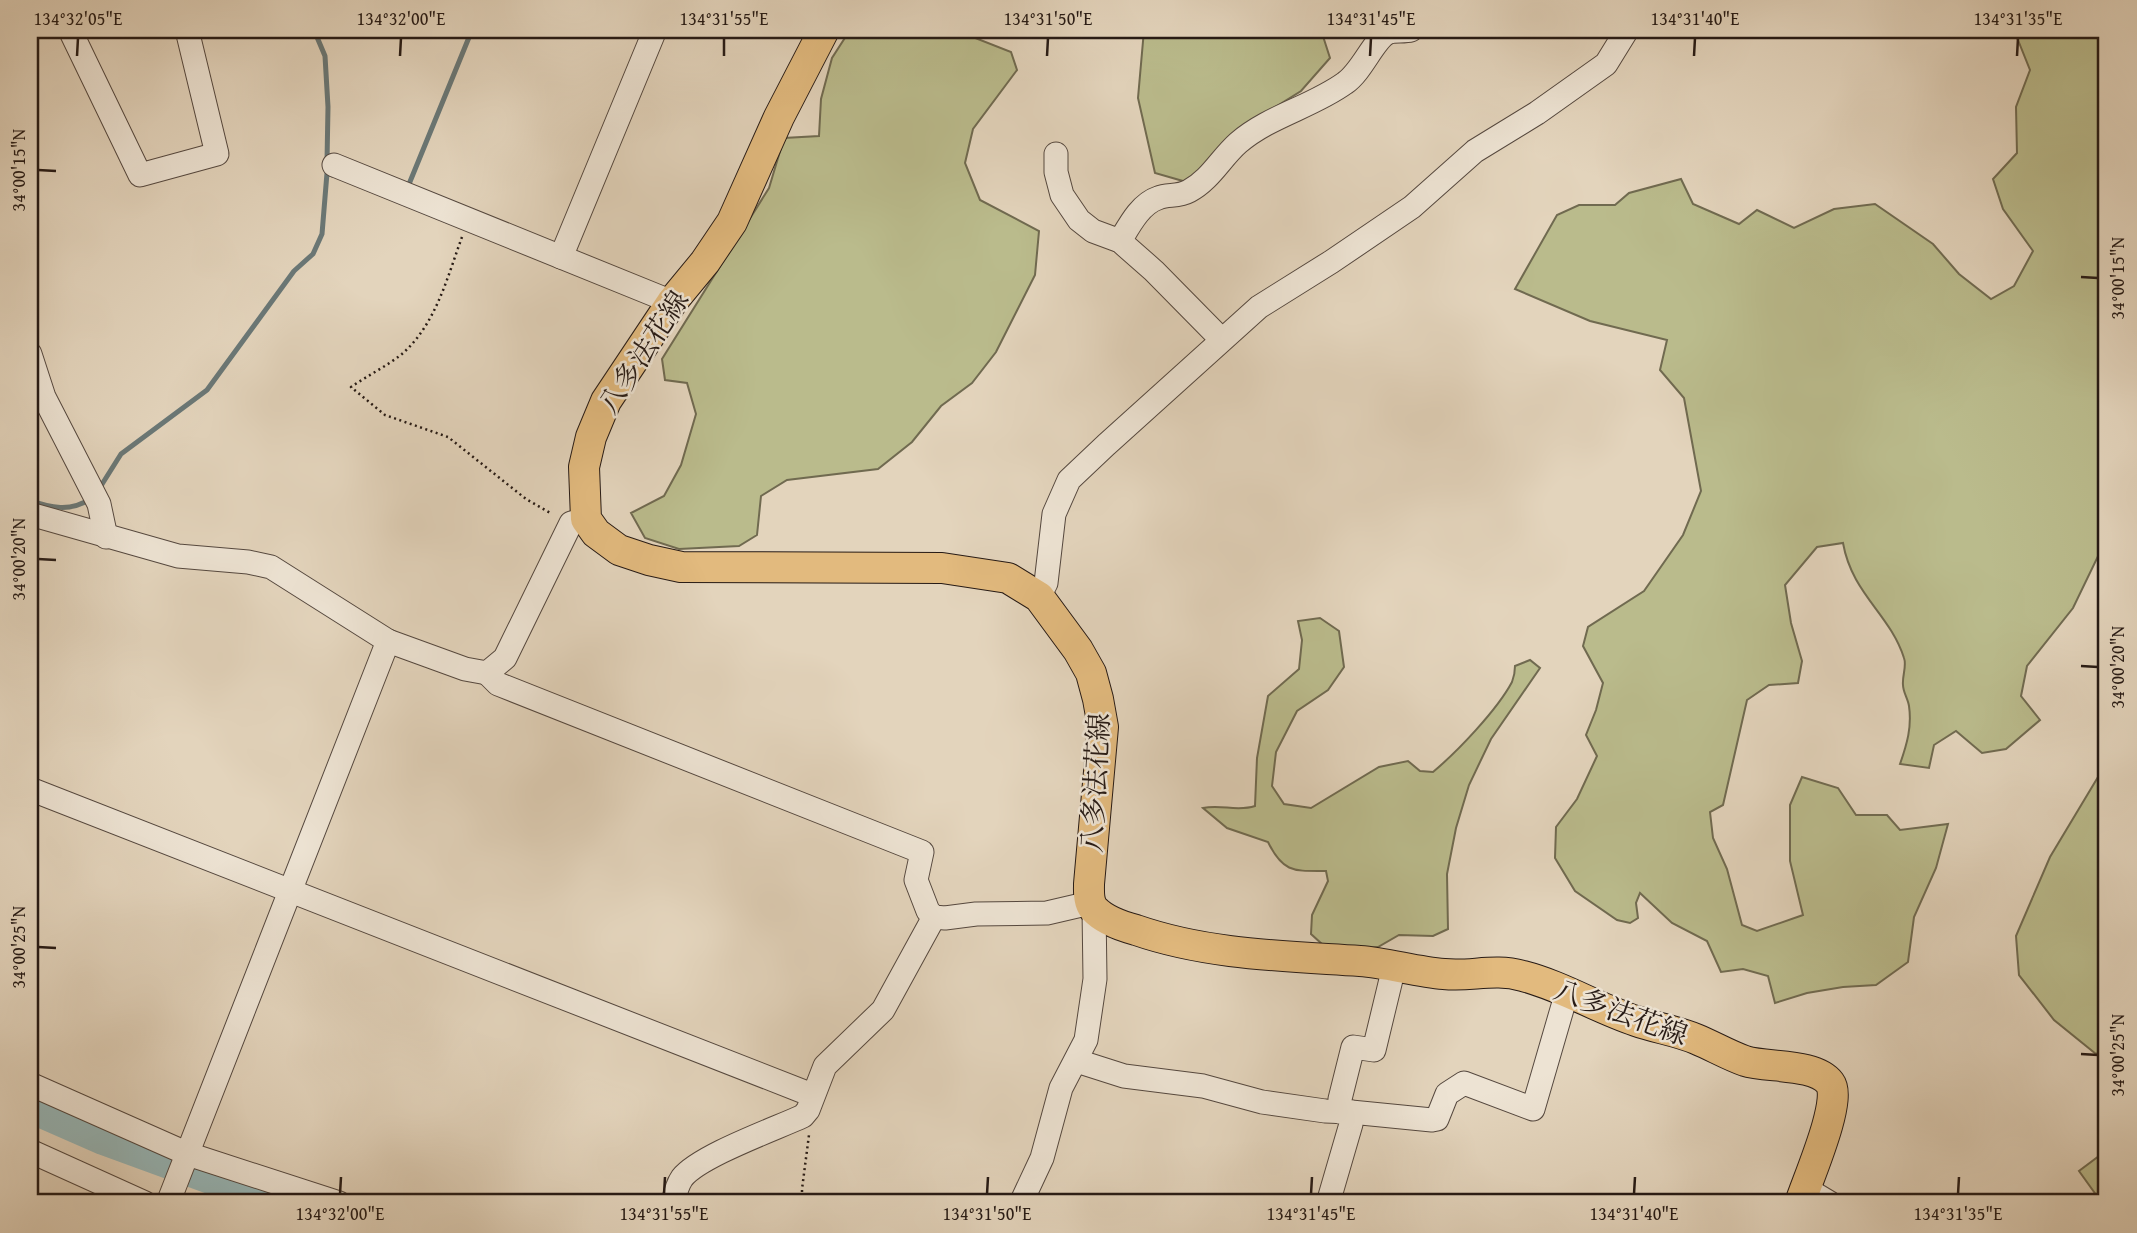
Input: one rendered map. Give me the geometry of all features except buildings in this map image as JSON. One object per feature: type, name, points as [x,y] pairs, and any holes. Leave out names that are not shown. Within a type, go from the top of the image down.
[{"type":"main road","name":"八多法花線","points":[[824,30],[779,117],[732,222],[705,262],[672,302],[606,401],[584,467],[578,521],[619,550],[681,567],[942,568],[1008,578],[1039,597],[1078,650],[1091,673],[1103,727],[1089,884],[1092,906],[1115,923],[1166,940],[1252,955],[1363,961],[1446,975],[1497,971],[1523,976],[1636,1021],[1679,1032],[1742,1060],[1758,1065],[1811,1071],[1830,1083],[1834,1095],[1811,1198]]},
{"type":"street","points":[[70,30],[140,175],[217,154],[187,30]]},
{"type":"street","points":[[561,257],[654,30]]},
{"type":"street","points":[[1120,241],[1133,219],[1147,204],[1158,197],[1188,192],[1204,180],[1238,143],[1267,124],[1342,86],[1356,75],[1375,44],[1389,32],[1411,30]]},
{"type":"street","points":[[1039,597],[1046,583],[1054,514],[1069,480],[1259,307],[1331,262],[1412,206],[1475,151],[1537,114],[1606,64],[1627,30]]},
{"type":"street","points":[[1056,154],[1056,172],[1062,195],[1079,219],[1093,231],[1120,241],[1154,271],[1221,339]]},
{"type":"street","points":[[334,165],[672,302]]},
{"type":"street","points":[[30,354],[44,397],[95,496],[106,537]]},
{"type":"street","points":[[30,514],[178,556],[248,562],[271,567],[388,641],[465,669],[487,673],[498,684],[922,852],[916,880],[928,911],[934,917],[1047,913],[1092,906],[1095,979],[1086,1040],[1061,1088],[1042,1158],[1021,1203]]},
{"type":"street","points":[[487,673],[505,658],[578,521]]},
{"type":"street","points":[[168,1203],[388,641]]},
{"type":"street","points":[[30,789],[813,1094]]},
{"type":"street","points":[[673,1203],[683,1177],[692,1169],[732,1147],[803,1116],[808,1110],[825,1066],[836,1053],[872,1024],[883,1010],[934,917]]},
{"type":"street","points":[[1328,1203],[1352,1124],[1339,1099],[1353,1046],[1374,1049],[1394,967]]},
{"type":"street","points":[[1077,1060],[1124,1076],[1203,1086],[1262,1102],[1345,1112],[1437,1119],[1447,1094],[1465,1083],[1534,1109],[1567,992]]},
{"type":"street","points":[[30,1084],[184,1165],[339,1203]]},
{"type":"street","points":[[30,1151],[145,1203]]},
{"type":"path","points":[[468,219],[436,308],[421,333],[401,354],[351,387],[385,415],[448,437],[526,499],[547,512],[578,521]]},
{"type":"path","points":[[802,1203],[809,1133],[807,1121],[803,1116]]},
{"type":"green space","points":[[850,30],[955,30],[1011,52],[1017,70],[973,129],[965,163],[980,200],[1039,231],[1035,275],[996,352],[972,383],[941,406],[912,442],[878,469],[787,480],[761,496],[757,535],[739,546],[679,549],[645,538],[631,513],[664,496],[681,465],[696,414],[687,383],[665,380],[662,359],[769,188],[784,138],[819,136],[821,99],[832,58]]},
{"type":"green space","points":[[1144,30],[1321,30],[1330,58],[1301,91],[1236,132],[1190,183],[1155,173],[1138,98]]},
{"type":"green space","points":[[2014,30],[2107,30],[2107,555],[2100,552],[2073,608],[2027,666],[2021,696],[2040,720],[2006,749],[1982,753],[1956,731],[1934,745],[1929,768],[1900,764],[1910,721],[1909,706],[1903,688],[1904,658],[1890,629],[1854,576],[1843,543],[1817,547],[1785,585],[1791,623],[1802,661],[1798,683],[1769,685],[1747,700],[1723,805],[1710,812],[1713,838],[1727,869],[1742,925],[1757,931],[1803,915],[1790,861],[1790,805],[1802,777],[1838,788],[1856,815],[1887,815],[1900,830],[1948,824],[1936,868],[1914,917],[1908,962],[1876,985],[1807,993],[1775,1003],[1768,976],[1743,969],[1721,972],[1707,941],[1672,923],[1640,893],[1636,903],[1638,918],[1630,923],[1617,920],[1575,891],[1555,858],[1556,827],[1577,799],[1597,756],[1586,735],[1603,683],[1583,646],[1588,627],[1644,591],[1683,535],[1701,491],[1684,398],[1660,370],[1667,340],[1590,321],[1515,289],[1557,215],[1579,205],[1615,205],[1629,193],[1681,179],[1693,204],[1739,224],[1757,210],[1794,228],[1834,209],[1875,204],[1933,244],[1959,274],[1991,299],[2014,286],[2033,251],[2003,209],[1993,179],[2017,153],[2016,107],[2030,70]]},
{"type":"green space","points":[[1320,618],[1339,631],[1344,667],[1328,690],[1297,711],[1276,752],[1272,786],[1284,804],[1311,808],[1379,767],[1408,761],[1420,771],[1433,772],[1465,742],[1497,705],[1512,682],[1515,666],[1530,660],[1540,668],[1491,739],[1469,785],[1456,828],[1447,874],[1448,929],[1433,936],[1399,935],[1378,947],[1351,949],[1322,944],[1311,934],[1312,915],[1328,881],[1326,871],[1298,870],[1285,865],[1268,842],[1227,828],[1203,808],[1255,806],[1257,758],[1268,696],[1299,669],[1302,640],[1298,621]]},
{"type":"green space","points":[[2107,762],[2107,1047],[2096,1054],[2054,1020],[2019,975],[2016,936],[2050,857]]},
{"type":"green space","points":[[2107,1150],[2107,1203],[2102,1203],[2079,1171]]},
{"type":"waterway","points":[[314,30],[325,56],[327,161]]},
{"type":"waterway","points":[[407,189],[472,30]]},
{"type":"waterway","points":[[99,489],[121,454],[207,390],[294,271],[313,254],[322,234],[327,173],[332,175]]},
{"type":"waterway","points":[[30,500],[45,505],[68,507],[90,499]]},
{"type":"waterway","points":[[30,1108],[103,1140],[276,1203]]}]
